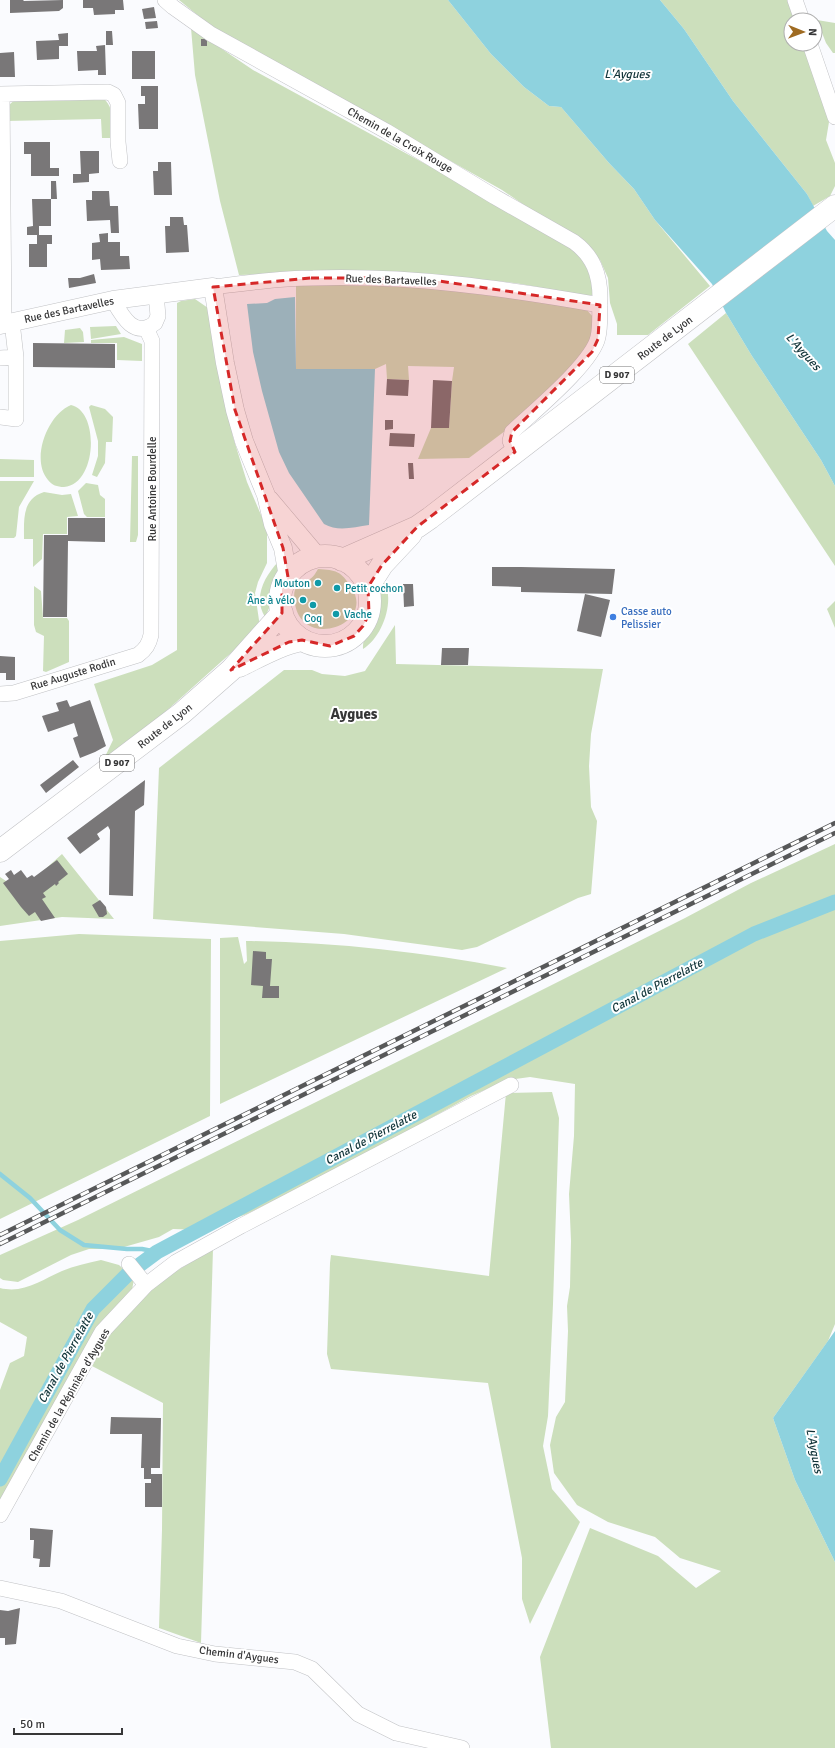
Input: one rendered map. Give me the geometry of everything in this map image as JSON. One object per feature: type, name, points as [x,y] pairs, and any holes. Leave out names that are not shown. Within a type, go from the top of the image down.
[{"type":"main road","name":"Route de Lyon","points":[[368,587],[382,565],[417,527],[835,206]]},
{"type":"main road","name":"Route de Lyon","points":[[342,560],[417,527]]},
{"type":"main road","points":[[330,556],[342,560],[356,568],[365,580],[368,587],[370,600],[369,614],[363,626],[354,636],[343,643],[330,646],[316,645],[302,640],[289,628],[282,613],[280,600],[282,588],[288,577],[301,564],[318,557],[330,556]]},
{"type":"main road","name":"Route de Lyon","points":[[0,851],[182,713],[231,670],[282,613]]},
{"type":"main road","name":"Route de Lyon","points":[[231,670],[279,646],[289,642],[302,640]]},
{"type":"street","name":"Chemin de la Croix Rouge","points":[[165,0],[211,34],[386,131],[495,197],[574,242],[586,253],[596,269],[600,287],[600,305]]},
{"type":"street","points":[[795,0],[799,12]]},
{"type":"street","points":[[813,52],[835,116]]},
{"type":"street","points":[[0,417],[16,419],[16,357],[6,324],[1,94],[108,92],[114,95],[118,102],[120,161]]},
{"type":"street","name":"Rue des Bartavelles","points":[[6,324],[113,300],[213,287],[311,278],[375,278],[439,281],[548,296],[600,305]]},
{"type":"street","points":[[213,287],[225,363],[235,410],[253,468],[266,495],[273,524],[283,548],[288,577]]},
{"type":"street","points":[[113,300],[127,322],[134,326],[146,328],[155,323],[158,316],[156,294]]},
{"type":"street","points":[[515,452],[510,441],[512,432],[582,365],[592,352],[598,338],[600,305]]},
{"type":"street","name":"Rue Antoine Bourdelle","points":[[145,650],[150,643],[151,635],[152,557],[152,341],[146,328]]},
{"type":"street","points":[[0,358],[16,357]]},
{"type":"street","points":[[266,495],[318,557]]},
{"type":"street","name":"Rue Auguste Rodin","points":[[0,694],[14,693],[138,655],[145,650]]},
{"type":"street","name":"Chemin de la Pépinière d'Aygues","points":[[0,1515],[102,1332],[143,1281],[241,1226],[511,1085]]},
{"type":"street","points":[[129,1264],[143,1281]]},
{"type":"street","name":"Chemin d'Aygues","points":[[0,1588],[61,1601],[177,1646],[215,1654],[295,1662],[312,1669],[358,1714],[396,1733],[462,1748]]},
{"type":"highlighted area","points":[[311,278],[375,278],[439,281],[600,305],[598,339],[592,352],[512,432],[510,441],[515,452],[417,527],[382,565],[368,587],[369,614],[363,626],[354,636],[330,646],[302,640],[289,642],[231,670],[282,613],[282,588],[288,577],[283,548],[235,410],[213,287]]},
{"type":"green space","points":[[179,0],[448,0],[491,54],[524,87],[549,106],[561,107],[609,163],[634,189],[655,220],[710,286],[648,335],[617,335],[617,324],[610,303],[608,278],[600,260],[583,245],[502,190],[211,26]]},
{"type":"green space","points":[[660,0],[790,0],[794,12],[783,12],[783,52],[807,52],[829,122],[826,140],[835,163],[835,186],[830,196],[813,206],[807,194],[733,101],[684,29]]},
{"type":"green space","points":[[823,21],[835,23],[835,53],[833,53],[823,35]]},
{"type":"green space","points":[[191,28],[253,70],[541,227],[576,250],[587,262],[594,288],[592,295],[587,298],[516,283],[406,275],[239,275],[220,201],[195,75]]},
{"type":"green space","points":[[25,96],[26,101],[89,100],[103,98],[107,102],[111,111],[112,138],[102,138],[101,119],[6,121],[7,111],[10,104]]},
{"type":"green space","points":[[296,284],[440,287],[585,308],[594,318],[595,341],[521,419],[469,458],[418,459],[431,428],[449,428],[454,367],[408,366],[409,380],[387,379],[386,364],[375,369],[296,369]]},
{"type":"green space","points":[[195,299],[208,308],[233,437],[247,482],[267,529],[267,563],[258,582],[255,593],[260,627],[154,722],[103,761],[113,740],[94,684],[152,665],[177,650],[177,303]]},
{"type":"green space","points":[[726,313],[752,356],[821,460],[835,486],[835,566],[688,344]]},
{"type":"green space","points":[[116,326],[121,334],[91,339],[90,327]]},
{"type":"green space","points":[[80,328],[83,332],[84,342],[64,343],[65,330]]},
{"type":"green space","points":[[124,337],[142,344],[142,361],[117,360],[117,343],[91,343],[91,340]]},
{"type":"green space","points":[[71,405],[80,410],[87,420],[91,448],[88,462],[83,474],[75,483],[64,487],[59,487],[48,480],[43,471],[41,449],[44,438],[55,418]]},
{"type":"green space","points":[[91,405],[105,409],[113,417],[112,442],[106,442],[105,463],[97,477],[92,475],[98,456],[98,441],[89,407]]},
{"type":"green space","points":[[132,456],[138,456],[138,535],[136,542],[130,542]]},
{"type":"green space","points":[[0,459],[34,460],[34,477],[0,477]]},
{"type":"green space","points":[[0,481],[34,481],[19,507],[16,536],[14,538],[0,538]]},
{"type":"green space","points":[[86,483],[98,485],[100,495],[105,499],[105,517],[87,517],[84,514],[78,491]]},
{"type":"green space","points":[[44,492],[62,495],[71,494],[78,516],[67,517],[67,534],[43,534],[42,559],[33,567],[33,539],[24,539],[25,517],[28,505],[32,499]]},
{"type":"green space","points":[[278,562],[279,573],[273,581],[271,604],[265,617],[260,602],[260,595],[268,574]]},
{"type":"green space","points":[[318,569],[338,572],[351,587],[356,600],[354,612],[347,621],[336,627],[323,629],[311,626],[301,618],[295,604],[294,592],[296,586],[300,581],[311,578]]},
{"type":"green space","points":[[383,578],[387,587],[388,607],[382,627],[370,643],[363,649],[365,638],[376,616]]},
{"type":"green space","points":[[34,586],[41,591],[43,618],[67,618],[69,621],[69,662],[46,672],[43,671],[44,636],[36,632],[34,625]]},
{"type":"green space","points":[[835,601],[835,628],[827,609]]},
{"type":"green space","points":[[395,625],[396,664],[603,669],[591,734],[589,766],[591,807],[597,821],[591,894],[578,898],[477,947],[462,950],[344,934],[153,919],[159,768],[284,670],[312,670],[322,674],[345,676],[365,671]]},
{"type":"green space","points":[[835,844],[835,1324],[828,1341],[773,1418],[795,1480],[835,1562],[835,1748],[551,1748],[540,1657],[590,1528],[658,1556],[696,1588],[721,1571],[680,1558],[655,1537],[608,1522],[577,1505],[554,1473],[550,1445],[556,1417],[565,1402],[568,1331],[567,1306],[570,1287],[571,1241],[569,1194],[574,1136],[575,1084],[530,1077],[508,1080],[471,1096],[375,1149],[247,1214],[202,1230],[173,1229],[159,1237],[117,1249],[89,1249],[71,1255],[18,1282],[3,1280],[0,1278],[0,1255],[78,1220],[512,1005],[751,883]]},
{"type":"green space","points":[[62,854],[114,919],[62,917],[0,926],[0,877],[21,891]]},
{"type":"green space","points":[[79,934],[211,939],[210,1116],[0,1219],[0,941]]},
{"type":"green space","points":[[238,937],[244,964],[247,961],[246,941],[311,943],[377,949],[442,957],[507,968],[220,1104],[220,938]]},
{"type":"green space","points":[[552,1092],[559,1118],[548,1416],[543,1446],[552,1489],[580,1522],[530,1624],[522,1599],[522,1558],[488,1383],[331,1369],[327,1354],[330,1263],[331,1255],[489,1276],[506,1093]]},
{"type":"green space","points":[[213,1249],[201,1643],[159,1628],[162,1530],[163,1403],[92,1366],[117,1321],[163,1279]]},
{"type":"green space","points":[[101,1260],[119,1265],[134,1279],[132,1290],[0,1505],[0,1390],[10,1363],[24,1356],[27,1337],[0,1322],[0,1288],[25,1288],[67,1269]]},
{"type":"water","name":"L'Aygues","points":[[448,0],[660,0],[684,29],[733,101],[807,194],[827,231],[835,240],[835,486],[821,460],[752,356],[726,313],[712,284],[655,220],[634,189],[609,163],[561,107],[549,106],[524,87],[491,54]]},
{"type":"water","points":[[295,297],[296,369],[375,369],[369,525],[352,528],[335,528],[324,524],[289,473],[279,452],[253,352],[247,304],[267,303],[275,299]]},
{"type":"water","name":"L'Aygues","points":[[835,1331],[835,1562],[795,1480],[773,1418]]},
{"type":"building","points":[[10,0],[63,0],[63,8],[59,11],[10,13]]},
{"type":"building","points":[[83,0],[123,0],[124,10],[115,10],[115,14],[94,15],[93,8],[83,8]]},
{"type":"building","points":[[154,7],[156,18],[144,19],[142,9]]},
{"type":"building","points":[[157,21],[158,28],[146,29],[145,22]]},
{"type":"building","points":[[106,31],[112,31],[113,45],[106,45]]},
{"type":"building","points":[[68,33],[68,46],[59,46],[59,59],[37,60],[36,41],[59,40],[58,34]]},
{"type":"building","points":[[201,39],[207,39],[207,46],[201,46]]},
{"type":"building","points":[[105,45],[106,75],[98,75],[98,70],[78,71],[77,51],[97,51],[96,46]]},
{"type":"building","points":[[132,51],[155,51],[155,79],[132,79]]},
{"type":"building","points":[[14,52],[15,77],[0,77],[0,53]]},
{"type":"building","points":[[141,86],[158,86],[158,129],[139,129],[138,104],[145,104],[145,96],[141,96]]},
{"type":"building","points":[[24,142],[50,142],[50,168],[59,168],[59,176],[31,176],[31,154],[24,154]]},
{"type":"building","points":[[80,151],[99,151],[99,173],[89,174],[89,182],[73,183],[73,174],[81,174]]},
{"type":"building","points":[[158,162],[171,162],[172,195],[154,195],[153,171],[158,171]]},
{"type":"building","points":[[51,181],[56,181],[57,199],[51,199]]},
{"type":"building","points":[[92,191],[109,191],[110,206],[118,206],[119,233],[111,233],[110,220],[87,221],[86,200],[92,200]]},
{"type":"building","points":[[32,199],[51,199],[51,226],[39,226],[39,235],[52,235],[52,244],[47,244],[47,267],[29,267],[29,244],[37,244],[37,235],[27,235],[27,227],[33,226]]},
{"type":"building","points":[[170,217],[183,217],[184,225],[187,225],[189,252],[166,253],[165,226],[170,226]]},
{"type":"building","points":[[108,233],[108,242],[120,242],[120,256],[129,256],[130,269],[101,270],[100,259],[92,260],[92,243],[100,242],[99,234]]},
{"type":"building","points":[[94,274],[96,283],[69,288],[68,278],[80,278]]},
{"type":"building","points":[[33,343],[115,344],[115,368],[33,367]]},
{"type":"building","points":[[387,379],[409,380],[408,396],[386,395]]},
{"type":"building","points":[[433,380],[452,381],[449,428],[431,428]]},
{"type":"building","points":[[385,420],[393,420],[393,429],[385,430]]},
{"type":"building","points":[[390,433],[415,434],[414,447],[389,446]]},
{"type":"building","points":[[408,463],[413,463],[414,479],[409,479]]},
{"type":"building","points":[[68,518],[105,518],[105,542],[68,541],[67,617],[43,617],[44,535],[68,535]]},
{"type":"building","points":[[492,567],[615,569],[612,594],[521,592],[521,587],[492,586]]},
{"type":"building","points":[[403,584],[413,584],[414,606],[404,607]]},
{"type":"building","points":[[585,594],[610,600],[601,637],[577,631]]},
{"type":"building","points":[[442,648],[469,648],[468,665],[441,665]]},
{"type":"building","points":[[0,656],[15,657],[15,680],[6,680],[6,673],[0,673]]},
{"type":"building","points":[[67,700],[70,707],[90,700],[106,746],[80,758],[73,738],[78,736],[74,723],[48,732],[42,716],[59,711],[56,703]]},
{"type":"building","points":[[73,760],[79,767],[46,793],[40,785]]},
{"type":"building","points":[[145,780],[144,805],[135,811],[133,896],[109,895],[110,830],[108,826],[97,834],[100,839],[80,854],[67,838]]},
{"type":"building","points":[[57,860],[68,874],[58,882],[59,883],[56,886],[55,884],[43,893],[46,897],[42,899],[55,918],[41,921],[35,912],[29,916],[21,907],[3,883],[9,879],[5,874],[11,870],[14,875],[21,870],[27,878],[32,875],[34,877]]},
{"type":"building","points":[[100,900],[106,907],[107,914],[103,917],[99,917],[92,905]]},
{"type":"building","points":[[253,951],[266,952],[266,959],[272,959],[270,986],[279,986],[279,998],[262,998],[263,986],[251,985]]},
{"type":"building","points":[[111,1417],[161,1418],[160,1468],[151,1468],[151,1474],[162,1474],[162,1507],[145,1507],[145,1483],[151,1483],[151,1479],[144,1479],[144,1468],[141,1468],[142,1434],[110,1434]]},
{"type":"building","points":[[30,1528],[53,1530],[50,1567],[39,1567],[40,1559],[33,1558],[34,1540],[30,1540]]},
{"type":"building","points":[[20,1608],[16,1644],[5,1645],[5,1638],[0,1638],[0,1610],[8,1611]]},
{"type":"waterway","name":"Canal de Pierrelatte","points":[[0,1479],[93,1309],[130,1272],[157,1252],[754,934],[835,902]]},
{"type":"waterway","points":[[0,1174],[30,1198],[60,1230],[84,1245],[142,1249],[157,1252]]},
{"type":"railway","points":[[0,1235],[835,823]]},
{"type":"railway","points":[[0,1244],[835,833]]},
{"type":"place","name":"Mouton","points":[[318,583]]},
{"type":"place","name":"Petit cochon","points":[[337,588]]},
{"type":"place","name":"Âne à vélo","points":[[303,600]]},
{"type":"place","name":"Coq","points":[[313,605]]},
{"type":"place","name":"Vache","points":[[336,614]]},
{"type":"place","name":"Casse auto Pelissier","points":[[613,617]]},
{"type":"district","name":"Aygues","points":[[354,714]]}]
